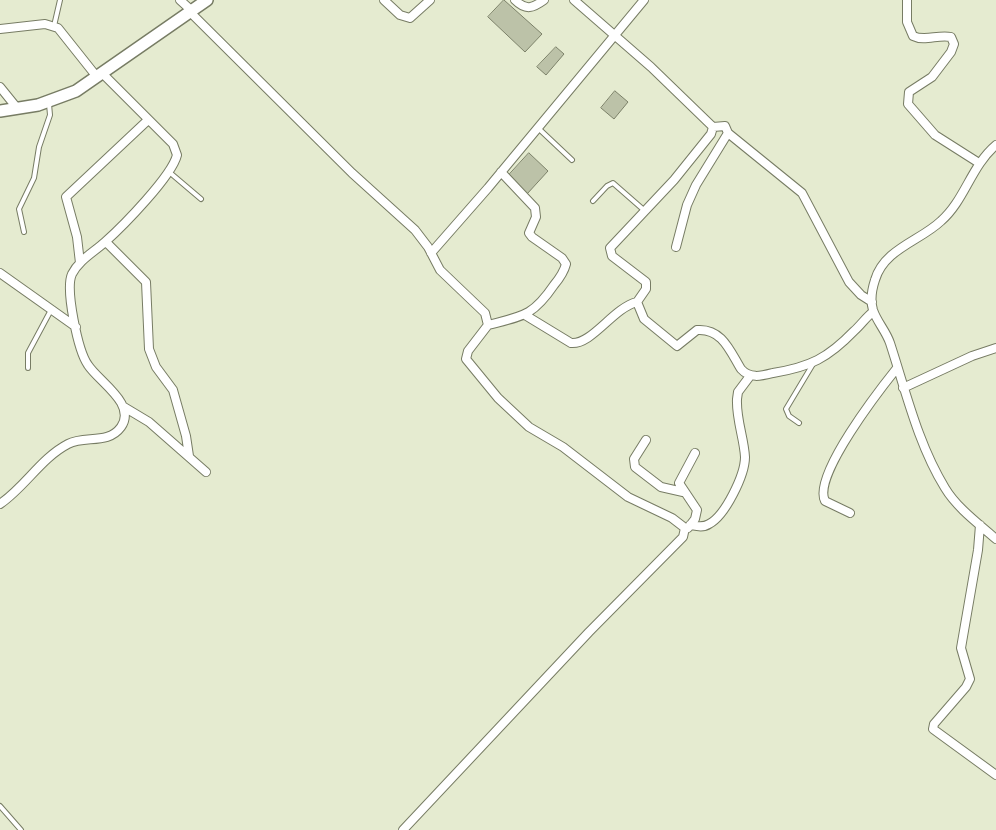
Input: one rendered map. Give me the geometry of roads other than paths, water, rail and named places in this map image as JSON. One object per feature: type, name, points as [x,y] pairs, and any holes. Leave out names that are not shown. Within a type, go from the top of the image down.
[{"type":"street","points":[[180,0],[352,173],[415,230],[440,270],[485,314],[488,325]]},
{"type":"street","points":[[0,111],[48,102],[76,91],[207,0]]},
{"type":"street","points":[[384,0],[400,15],[410,18],[430,0]]},
{"type":"street","points":[[515,0],[527,9],[544,0]]},
{"type":"street","points":[[574,0],[713,127],[725,126],[728,133],[802,193],[849,282],[861,295],[872,302]]},
{"type":"street","points":[[431,253],[644,0]]},
{"type":"street","points":[[906,0],[907,22],[913,36],[927,38],[947,36],[951,38],[954,44],[951,52],[932,77],[909,92],[908,104],[935,135],[979,163]]},
{"type":"street","points":[[0,29],[45,24],[54,26],[63,32],[100,75],[176,149],[175,160],[150,195],[106,242],[75,268],[70,283],[79,343],[87,364],[124,408],[149,422],[206,472]]},
{"type":"street","points":[[0,87],[17,108]]},
{"type":"street","points":[[80,263],[77,237],[66,197],[148,120]]},
{"type":"street","points":[[524,315],[571,343],[577,344],[587,339],[616,312],[637,302],[646,289],[646,282],[612,256],[610,248],[674,180],[711,134],[713,127]]},
{"type":"street","points":[[676,247],[687,205],[696,184],[728,133]]},
{"type":"street","points":[[996,145],[979,163],[950,214],[940,223],[889,257],[880,267],[875,278],[872,302],[874,312],[886,332],[907,404],[946,490],[996,539]]},
{"type":"street","points":[[501,172],[535,208],[536,217],[529,233],[562,258],[566,264],[563,272],[546,297],[535,309],[524,315],[488,325],[468,351],[466,359],[498,398],[529,427],[563,447],[628,497],[672,518],[688,528],[705,526],[714,521],[728,502],[742,472],[745,457],[737,399],[738,392],[750,376],[798,369],[814,364],[842,343],[874,312]]},
{"type":"street","points":[[106,242],[146,282],[149,349],[156,366],[173,390],[186,436],[189,456]]},
{"type":"street","points":[[0,273],[76,327]]},
{"type":"street","points":[[637,302],[644,319],[673,345],[676,346],[683,343],[692,332],[697,330],[710,331],[720,336],[741,369],[750,376]]},
{"type":"street","points":[[903,388],[996,348]]},
{"type":"street","points":[[850,513],[825,501],[824,490],[842,446],[856,422],[897,368]]},
{"type":"street","points":[[0,504],[10,497],[53,454],[70,443],[99,439],[111,435],[120,429],[125,414],[124,408]]},
{"type":"street","points":[[646,440],[634,459],[635,467],[661,487],[683,492]]},
{"type":"street","points":[[403,830],[589,632],[683,537],[695,519],[697,510],[683,492],[679,483],[695,452]]},
{"type":"street","points":[[980,524],[978,550],[960,648],[969,674],[969,683],[934,724],[934,729],[996,775]]},
{"type":"lane","points":[[54,26],[60,0]]},
{"type":"lane","points":[[24,232],[19,209],[34,178],[39,147],[50,119],[48,102]]},
{"type":"lane","points":[[537,127],[572,160]]},
{"type":"lane","points":[[168,171],[201,199]]},
{"type":"lane","points":[[592,201],[607,186],[613,183],[645,211]]},
{"type":"lane","points":[[28,368],[28,353],[51,310]]},
{"type":"lane","points":[[799,424],[789,416],[786,409],[814,364]]},
{"type":"lane","points":[[0,806],[21,830]]}]
